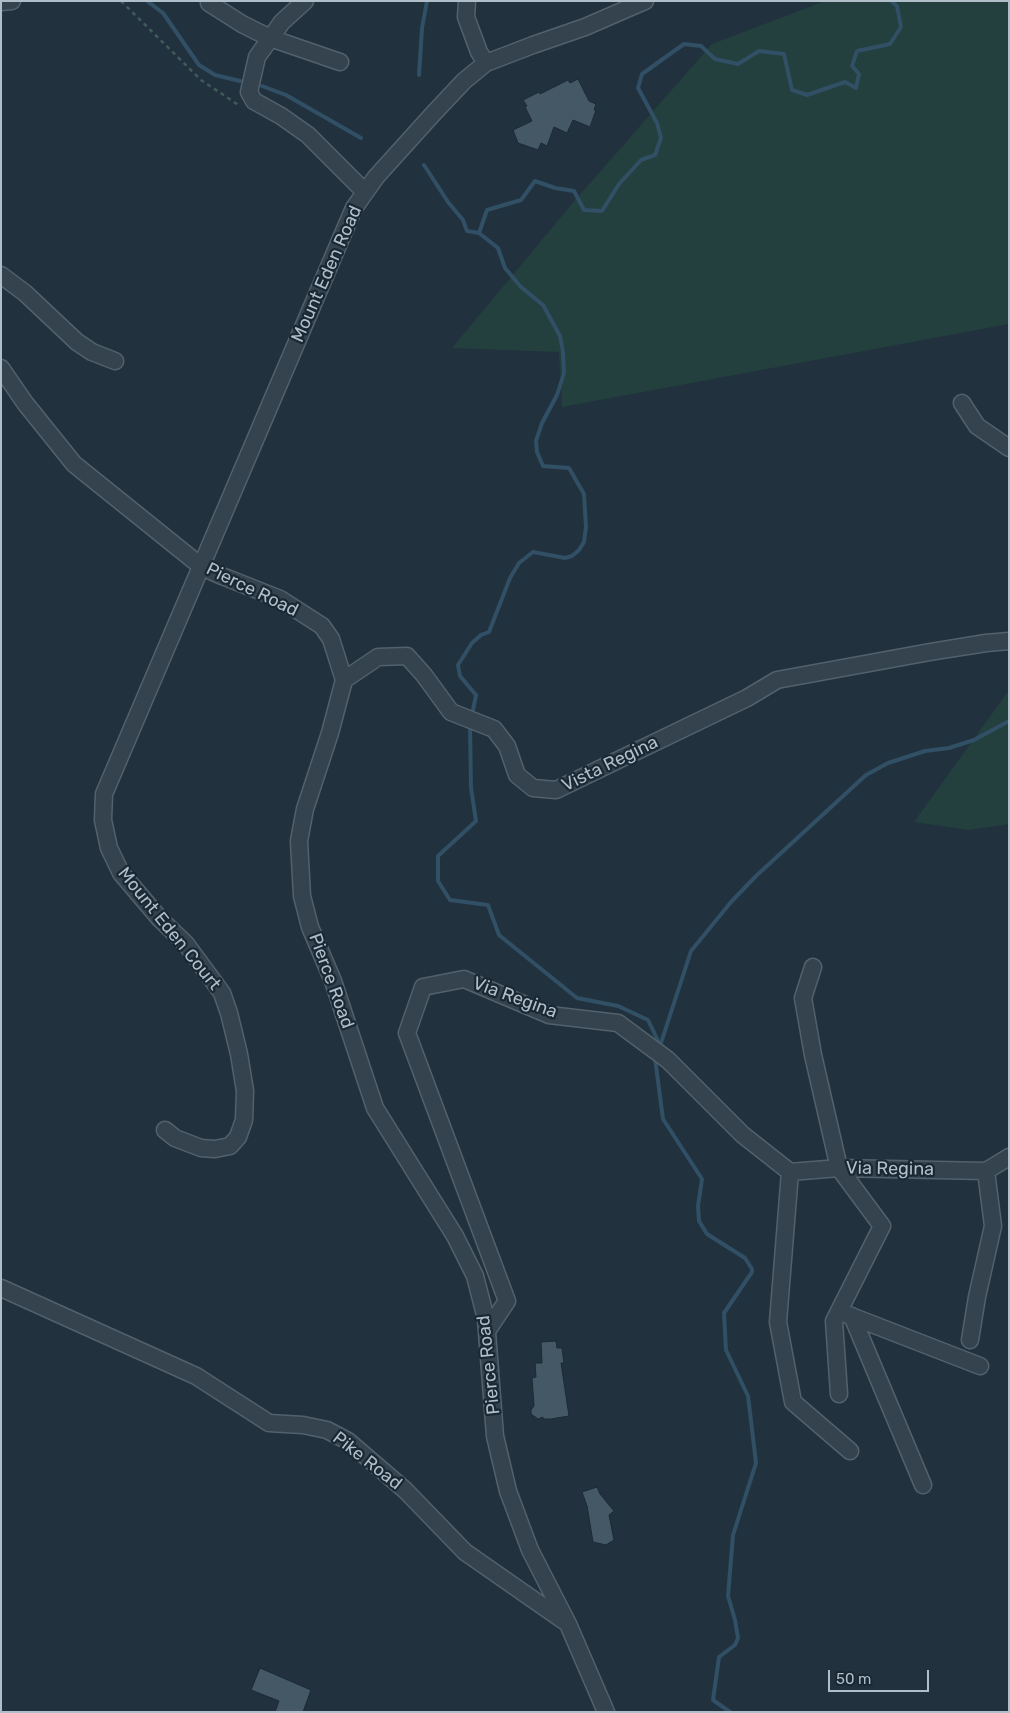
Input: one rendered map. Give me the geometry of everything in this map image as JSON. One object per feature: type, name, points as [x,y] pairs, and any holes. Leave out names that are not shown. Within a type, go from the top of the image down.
[{"type":"street","points":[[1,2],[12,1]]},
{"type":"street","points":[[305,1],[282,22],[257,57],[249,92],[254,101],[281,116],[308,135],[365,192]]},
{"type":"street","points":[[467,1],[466,17],[479,52],[486,63]]},
{"type":"street","name":"Mount Eden Road","points":[[202,566],[354,208],[376,177],[464,81],[486,63],[585,27],[646,1]]},
{"type":"street","points":[[209,3],[242,24],[270,38],[340,62]]},
{"type":"street","points":[[1,275],[25,293],[77,342],[102,358],[114,361]]},
{"type":"street","name":"Pierce Road","points":[[1,368],[25,403],[74,464],[202,566],[280,599],[322,626],[331,639],[344,680],[330,733],[305,809],[299,841],[302,896],[310,927],[333,982],[375,1108],[455,1236],[475,1276],[486,1319],[495,1436],[508,1491],[530,1550],[568,1624],[606,1712]]},
{"type":"street","points":[[962,403],[977,426],[1009,448]]},
{"type":"street","name":"Mount Eden Court","points":[[165,1130],[182,1141],[201,1148],[215,1149],[230,1146],[238,1137],[244,1120],[245,1091],[239,1054],[222,993],[186,944],[160,919],[121,873],[109,848],[103,820],[104,794],[202,566]]},
{"type":"street","name":"Vista Regina","points":[[344,680],[378,656],[407,656],[424,675],[451,712],[494,729],[507,746],[517,775],[533,788],[556,790],[747,698],[776,680],[930,652],[986,643],[1009,642]]},
{"type":"street","points":[[813,967],[804,998],[813,1055],[839,1168],[882,1226],[846,1314],[834,1321],[839,1394]]},
{"type":"street","name":"Via Regina","points":[[487,1331],[507,1301],[407,1033],[423,987],[464,979],[549,1015],[618,1023],[668,1060],[742,1135],[790,1172],[839,1168],[986,1171]]},
{"type":"street","points":[[970,1340],[977,1297],[993,1226],[986,1171],[1009,1157]]},
{"type":"street","points":[[790,1172],[778,1322],[793,1402],[850,1451]]},
{"type":"street","name":"Pike Road","points":[[1,1288],[196,1376],[269,1423],[303,1425],[327,1430],[348,1441],[405,1490],[465,1552],[568,1624]]},
{"type":"street","points":[[846,1314],[980,1366]]},
{"type":"street","points":[[846,1314],[922,1485]]},
{"type":"green space","points":[[825,1],[1009,1],[1009,324],[562,407],[559,352],[452,348],[570,206],[712,44]]},
{"type":"green space","points":[[1009,690],[1009,824],[969,830],[914,822]]},
{"type":"building","points":[[578,79],[589,101],[596,104],[594,110],[596,110],[590,127],[573,120],[567,133],[554,127],[547,146],[541,143],[538,150],[518,143],[513,130],[532,121],[523,100],[568,80],[570,83]]},
{"type":"building","points":[[556,1341],[557,1348],[562,1348],[564,1363],[561,1363],[569,1416],[551,1419],[543,1419],[543,1417],[538,1419],[531,1414],[534,1406],[532,1378],[536,1377],[535,1363],[542,1363],[541,1342]]},
{"type":"building","points":[[597,1487],[600,1494],[614,1511],[609,1515],[614,1540],[606,1545],[593,1542],[587,1506],[582,1492]]},
{"type":"building","points":[[260,1668],[311,1690],[303,1712],[275,1712],[279,1701],[251,1690]]},
{"type":"waterway","points":[[147,1],[163,13],[199,65],[215,75],[240,81]]},
{"type":"waterway","points":[[419,75],[422,28],[427,1]]},
{"type":"waterway","points":[[472,715],[476,695],[460,676],[458,665],[472,643],[481,635],[489,632],[510,578],[519,563],[533,552],[565,558],[572,556],[584,542],[586,527],[584,494],[569,468],[543,466],[537,452],[536,441],[542,423],[557,395],[564,373],[560,336],[543,305],[521,287],[505,268],[498,248],[479,233],[487,210],[521,200],[535,181],[555,188],[574,191],[584,210],[602,211],[619,184],[641,160],[655,155],[661,138],[657,123],[638,88],[642,74],[684,44],[701,46],[715,59],[738,64],[759,51],[784,54],[792,90],[807,95],[845,82],[856,88],[859,74],[852,66],[857,51],[890,44],[901,27],[897,6],[891,1]]},
{"type":"waterway","points":[[262,86],[286,95],[361,138]]},
{"type":"waterway","points":[[424,165],[448,202],[463,220],[467,231],[479,233]]},
{"type":"waterway","points":[[661,1043],[691,951],[731,902],[756,876],[866,775],[888,763],[925,751],[949,748],[974,740],[1009,721]]},
{"type":"waterway","points":[[470,725],[471,788],[476,821],[438,856],[438,881],[450,900],[488,905],[499,935],[577,998],[618,1006],[648,1020],[660,1045]]},
{"type":"waterway","points":[[655,1058],[663,1119],[702,1179],[698,1206],[699,1221],[707,1234],[745,1258],[752,1269],[752,1272],[724,1313],[726,1350],[748,1396],[756,1463],[733,1535],[728,1596],[738,1638],[735,1645],[719,1657],[713,1700],[730,1712]]}]
